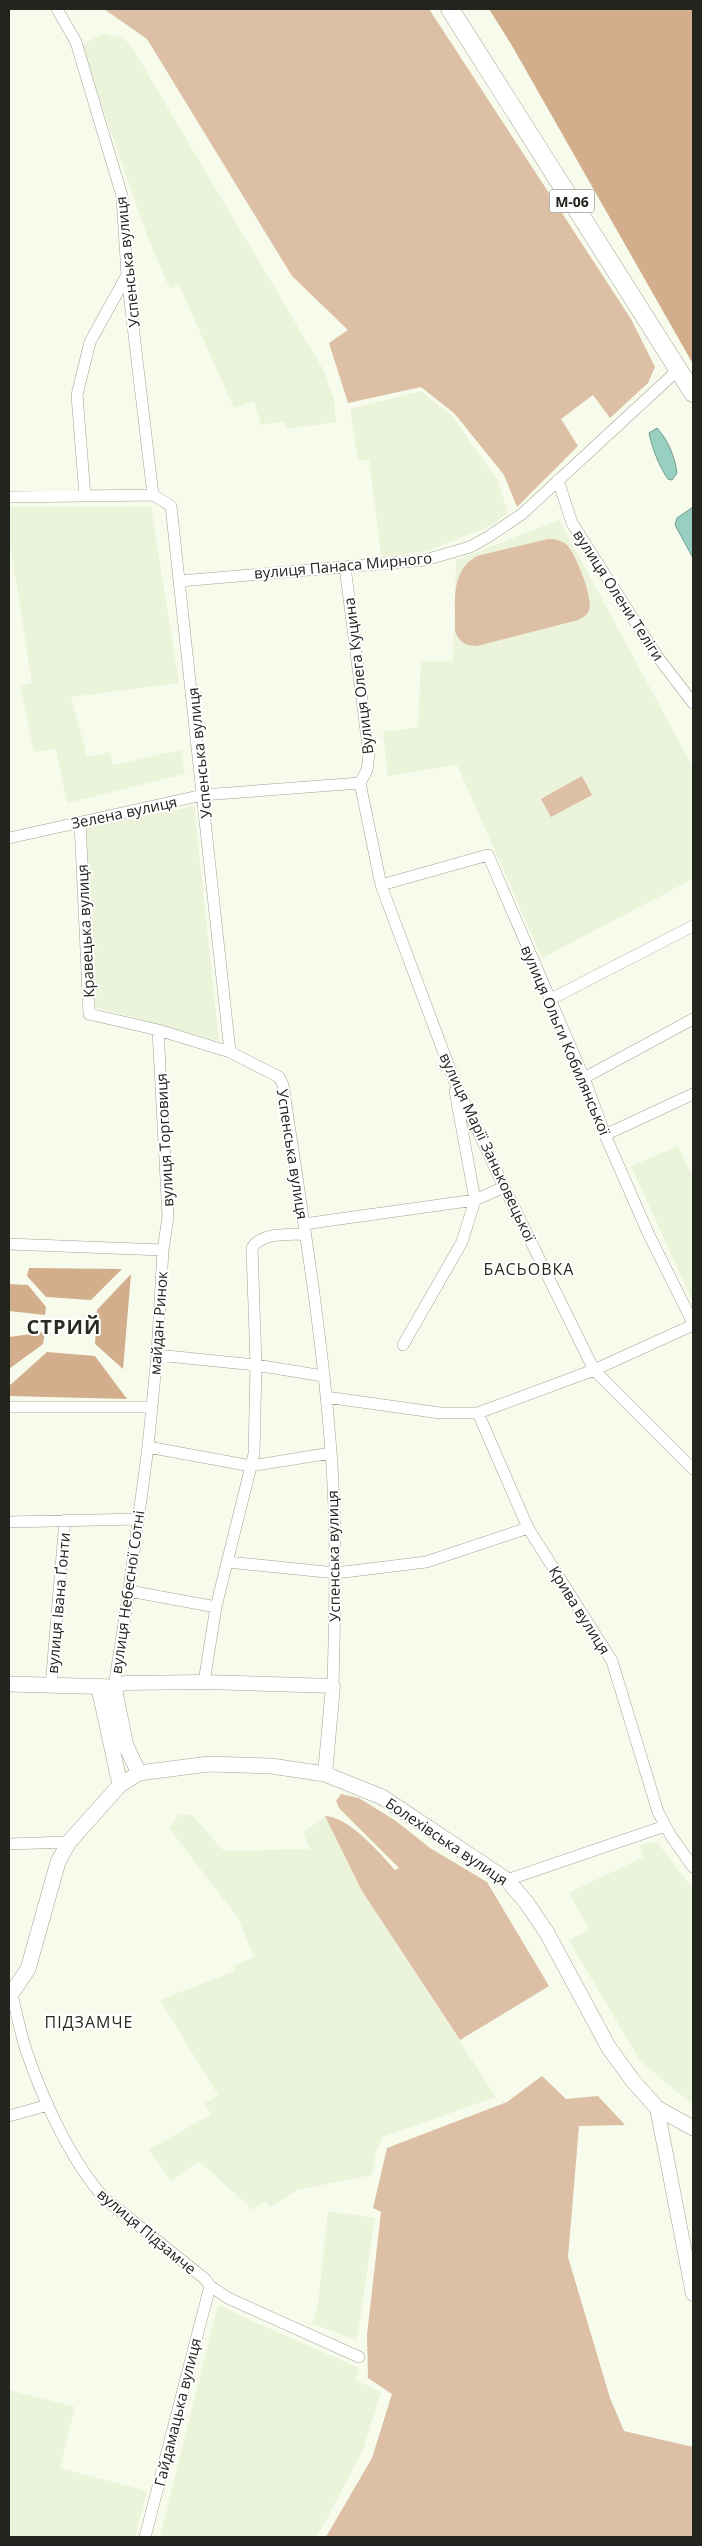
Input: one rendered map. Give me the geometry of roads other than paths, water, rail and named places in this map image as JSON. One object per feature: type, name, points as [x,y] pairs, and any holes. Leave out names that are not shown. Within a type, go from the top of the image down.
[{"type":"highway","name":"М-06","points":[[450,9],[693,393]]},
{"type":"main road","points":[[9,1684],[106,1687]]},
{"type":"main road","name":"вулиця Небесної Сотні","points":[[106,1687],[126,1746],[139,1773]]},
{"type":"main road","name":"вулиця Небесної Сотні","points":[[106,1687],[120,1784]]},
{"type":"main road","name":"Болехівська вулиця","points":[[139,1773],[209,1764],[271,1766],[325,1774],[382,1797],[507,1880],[526,1902],[547,1933],[609,2048],[633,2082],[657,2108],[693,2128]]},
{"type":"main road","name":"вулиця Підзамче","points":[[10,1996],[28,1969],[58,1862],[69,1842],[120,1784],[139,1773]]},
{"type":"street","name":"Успенська вулиця","points":[[57,9],[76,42],[122,196],[126,275],[153,495],[171,506],[230,1052],[279,1077],[284,1085],[326,1397],[331,1452],[336,1573],[333,1686],[325,1774]]},
{"type":"street","points":[[85,496],[77,395],[90,342],[126,275]]},
{"type":"street","name":"вулиця Панаса Мирного","points":[[180,581],[425,560],[470,546],[488,537],[522,514],[679,370]]},
{"type":"street","name":"вулиця Олени Теліги","points":[[558,480],[572,523],[657,656],[693,703]]},
{"type":"street","points":[[9,497],[153,495]]},
{"type":"street","name":"Вулиця Олега Куцина","points":[[345,567],[369,754],[366,770],[360,783]]},
{"type":"street","name":"Зелена вулиця","points":[[9,838],[203,795],[360,783]]},
{"type":"street","name":"вулиця Марії Заньковецької","points":[[360,783],[381,885],[450,1070],[504,1187],[594,1370],[693,1469]]},
{"type":"street","name":"Кравецька вулиця","points":[[80,822],[89,1014],[158,1030],[230,1052]]},
{"type":"street","name":"вулиця Ольги Кобилянської","points":[[381,885],[488,855],[584,1078],[605,1135],[649,1235],[693,1324]]},
{"type":"street","points":[[549,1000],[693,926]]},
{"type":"street","points":[[584,1078],[693,1018]]},
{"type":"street","name":"вулиця Торговиця","points":[[158,1030],[168,1217],[163,1250]]},
{"type":"street","points":[[403,1345],[462,1242],[476,1200],[450,1070]]},
{"type":"street","points":[[605,1135],[693,1094]]},
{"type":"street","points":[[204,1682],[216,1607],[254,1454],[256,1365],[252,1248],[262,1238],[304,1229],[476,1200],[504,1187]]},
{"type":"street","name":"майдан Ринок","points":[[9,1244],[163,1250],[152,1407]]},
{"type":"street","points":[[326,1397],[440,1413],[478,1413],[594,1370],[693,1324]]},
{"type":"street","points":[[157,1355],[256,1365],[323,1376]]},
{"type":"street","points":[[9,1407],[152,1407]]},
{"type":"street","name":"вулиця Небесної Сотні","points":[[106,1687],[129,1591],[152,1407]]},
{"type":"street","name":"Крива вулиця","points":[[478,1413],[528,1528],[612,1661],[658,1812],[665,1826],[693,1867]]},
{"type":"street","points":[[148,1447],[251,1466],[331,1452]]},
{"type":"street","points":[[9,1522],[138,1519]]},
{"type":"street","name":"вулиця Івана Ґонти","points":[[51,1686],[65,1520]]},
{"type":"street","points":[[228,1562],[336,1573],[426,1562],[528,1528]]},
{"type":"street","points":[[129,1591],[216,1607]]},
{"type":"street","points":[[106,1687],[125,1683],[204,1682],[333,1686]]},
{"type":"street","points":[[507,1880],[665,1826]]},
{"type":"street","points":[[9,1844],[69,1842]]},
{"type":"street","name":"вулиця Підзамче","points":[[10,1996],[26,2050],[48,2105],[91,2183],[104,2198],[210,2286],[228,2298],[359,2356]]},
{"type":"street","points":[[9,2116],[48,2105]]},
{"type":"street","points":[[657,2108],[693,2294]]},
{"type":"street","name":"Гайдамацька вулиця","points":[[145,2537],[210,2286]]},
{"type":"water","points":[[657,428],[668,443],[675,461],[677,473],[672,480],[668,479],[665,474],[652,445],[649,433]]},
{"type":"water","points":[[693,507],[693,558],[675,525],[677,518]]},
{"type":"district","name":"БАСЬОВКА","points":[[529,1269]]},
{"type":"district","name":"СТРИЙ","points":[[64,1326]]},
{"type":"district","name":"ПІДЗАМЧЕ","points":[[89,2022]]}]
